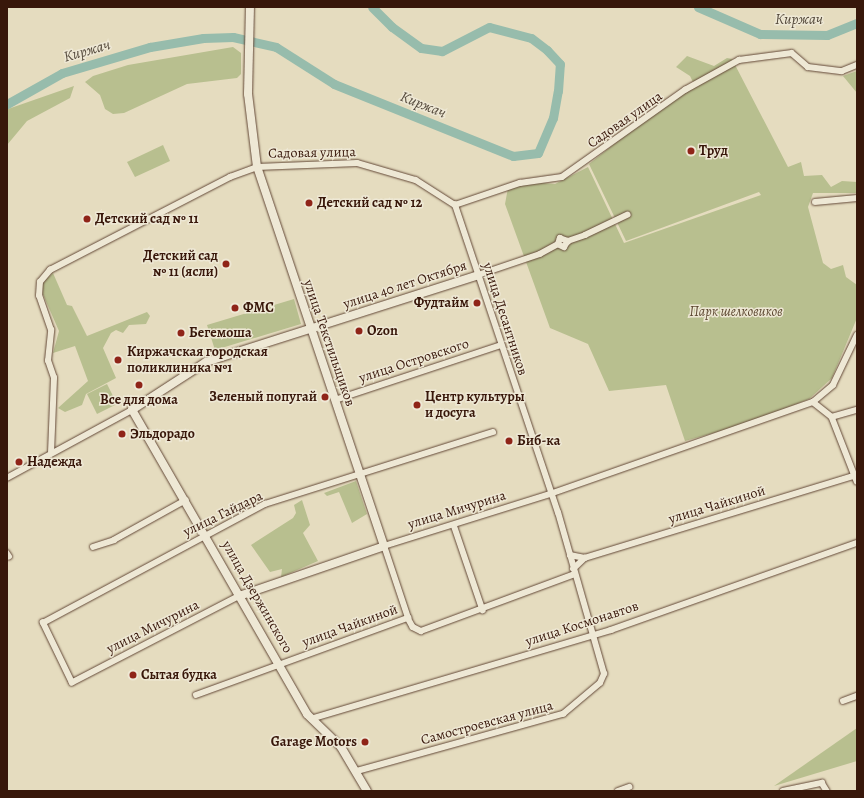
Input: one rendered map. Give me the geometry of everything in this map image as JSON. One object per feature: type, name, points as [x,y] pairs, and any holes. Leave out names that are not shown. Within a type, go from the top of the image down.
[{"type":"street","name":"улица Текстильщиков","points":[[250,7],[249,73],[252,134],[257,166],[310,329],[408,618]]},
{"type":"street","name":"Садовая улица","points":[[51,453],[54,378],[48,361],[51,330],[39,296],[40,282],[50,270],[230,177],[257,166],[357,163],[416,180],[455,205],[520,183],[562,177],[685,90],[734,62],[792,52],[808,67],[842,71],[857,65]]},
{"type":"street","points":[[815,202],[857,198]]},
{"type":"street","name":"улица Десантников","points":[[455,205],[574,571]]},
{"type":"street","name":"улица 40 лет Октября","points":[[7,478],[132,410],[206,362],[540,254],[558,244],[560,238],[568,240],[628,215]]},
{"type":"street","points":[[856,477],[832,417],[813,402],[833,385],[857,335]]},
{"type":"street","name":"улица Островского","points":[[335,400],[501,345]]},
{"type":"street","name":"улица Мичурина","points":[[72,683],[242,595],[384,546],[550,494],[813,402]]},
{"type":"street","name":"улица Дзержинского","points":[[132,410],[242,595],[311,719],[341,747],[357,771],[367,791]]},
{"type":"street","points":[[832,417],[857,410]]},
{"type":"street","name":"улица Гайдара","points":[[72,683],[43,623],[206,534],[265,504],[493,432]]},
{"type":"street","name":"улица Чайкиной","points":[[570,555],[585,558],[856,477]]},
{"type":"street","points":[[93,547],[114,540],[186,500]]},
{"type":"street","points":[[454,525],[483,610]]},
{"type":"street","name":"улица Космонавтов","points":[[311,719],[595,634],[857,543]]},
{"type":"street","name":"улица Чайкиной","points":[[196,695],[280,663],[408,618],[413,627],[421,631],[483,610],[574,571],[585,558]]},
{"type":"street","points":[[574,571],[595,634]]},
{"type":"street","name":"Самостроевская улица","points":[[357,771],[563,714],[600,683],[604,670],[595,634]]},
{"type":"street","points":[[843,701],[857,696]]},
{"type":"street","points":[[783,791],[822,783],[827,791]]},
{"type":"street","points":[[618,791],[629,787]]},
{"type":"green space","points":[[233,47],[241,53],[241,74],[237,78],[187,84],[124,113],[113,114],[105,109],[100,95],[85,82],[93,76],[128,65]]},
{"type":"green space","name":"Парк шелковиков","points":[[687,56],[714,66],[727,58],[732,59],[788,167],[801,162],[804,176],[822,175],[831,187],[842,181],[857,182],[857,193],[813,193],[808,207],[823,263],[831,269],[843,265],[846,277],[857,285],[857,318],[832,378],[809,399],[746,424],[685,441],[666,385],[609,391],[588,344],[550,328],[505,204],[508,188],[531,182],[555,184],[588,167],[624,243],[761,195],[759,192],[626,241],[589,164],[647,118],[695,86],[690,76],[676,67]]},
{"type":"green space","points":[[857,71],[857,93],[843,76]]},
{"type":"green space","points":[[74,86],[70,98],[27,121],[7,145],[8,109]]},
{"type":"green space","points":[[163,145],[170,161],[135,177],[127,162]]},
{"type":"green space","points":[[53,273],[67,305],[72,306],[87,336],[147,312],[150,316],[146,324],[129,325],[123,333],[116,330],[111,333],[103,348],[116,378],[86,394],[82,405],[65,412],[58,408],[88,381],[75,346],[53,353],[59,331],[41,290],[43,282]]},
{"type":"green space","points":[[294,299],[301,324],[215,350],[207,325]]},
{"type":"green space","points":[[107,384],[117,404],[97,414],[87,394]]},
{"type":"green space","points":[[356,481],[367,514],[352,523],[339,492],[327,496],[324,493]]},
{"type":"green space","points":[[302,500],[310,525],[303,533],[318,561],[281,577],[282,569],[270,572],[251,545],[293,518],[296,513],[294,505]]},
{"type":"green space","points":[[857,728],[857,761],[774,786]]},
{"type":"waterway","name":"Киржач","points":[[7,104],[62,73],[150,47],[203,38],[233,37],[276,47],[334,84],[513,156],[538,153],[553,118],[558,91],[560,64],[547,50],[531,38],[489,27],[442,51],[421,48],[392,27],[372,7]]},
{"type":"waterway","name":"Киржач","points":[[698,7],[760,34],[827,35],[857,23]]},
{"type":"place","name":"Труд","points":[[691,151]]},
{"type":"place","name":"Детский сад № 12","points":[[309,203]]},
{"type":"place","name":"Детский сад № 11","points":[[87,219]]},
{"type":"place","name":"Детский сад № 11 (ясли)","points":[[226,264]]},
{"type":"place","name":"Фудтайм","points":[[477,303]]},
{"type":"place","name":"ФМС","points":[[235,308]]},
{"type":"place","name":"Ozon","points":[[359,331]]},
{"type":"place","name":"Бегемоша","points":[[181,333]]},
{"type":"place","name":"Киржачская городская поликлиника №1","points":[[118,360]]},
{"type":"place","name":"Все для дома","points":[[139,385]]},
{"type":"place","name":"Зеленый попугай","points":[[325,397]]},
{"type":"place","name":"Центр культуры и досуга","points":[[417,405]]},
{"type":"place","name":"Эльдорадо","points":[[122,434]]},
{"type":"place","name":"Биб-ка","points":[[509,441]]},
{"type":"place","name":"Надежда","points":[[19,462]]},
{"type":"place","name":"Сытая будка","points":[[133,675]]},
{"type":"place","name":"Garage Motors","points":[[365,742]]}]
